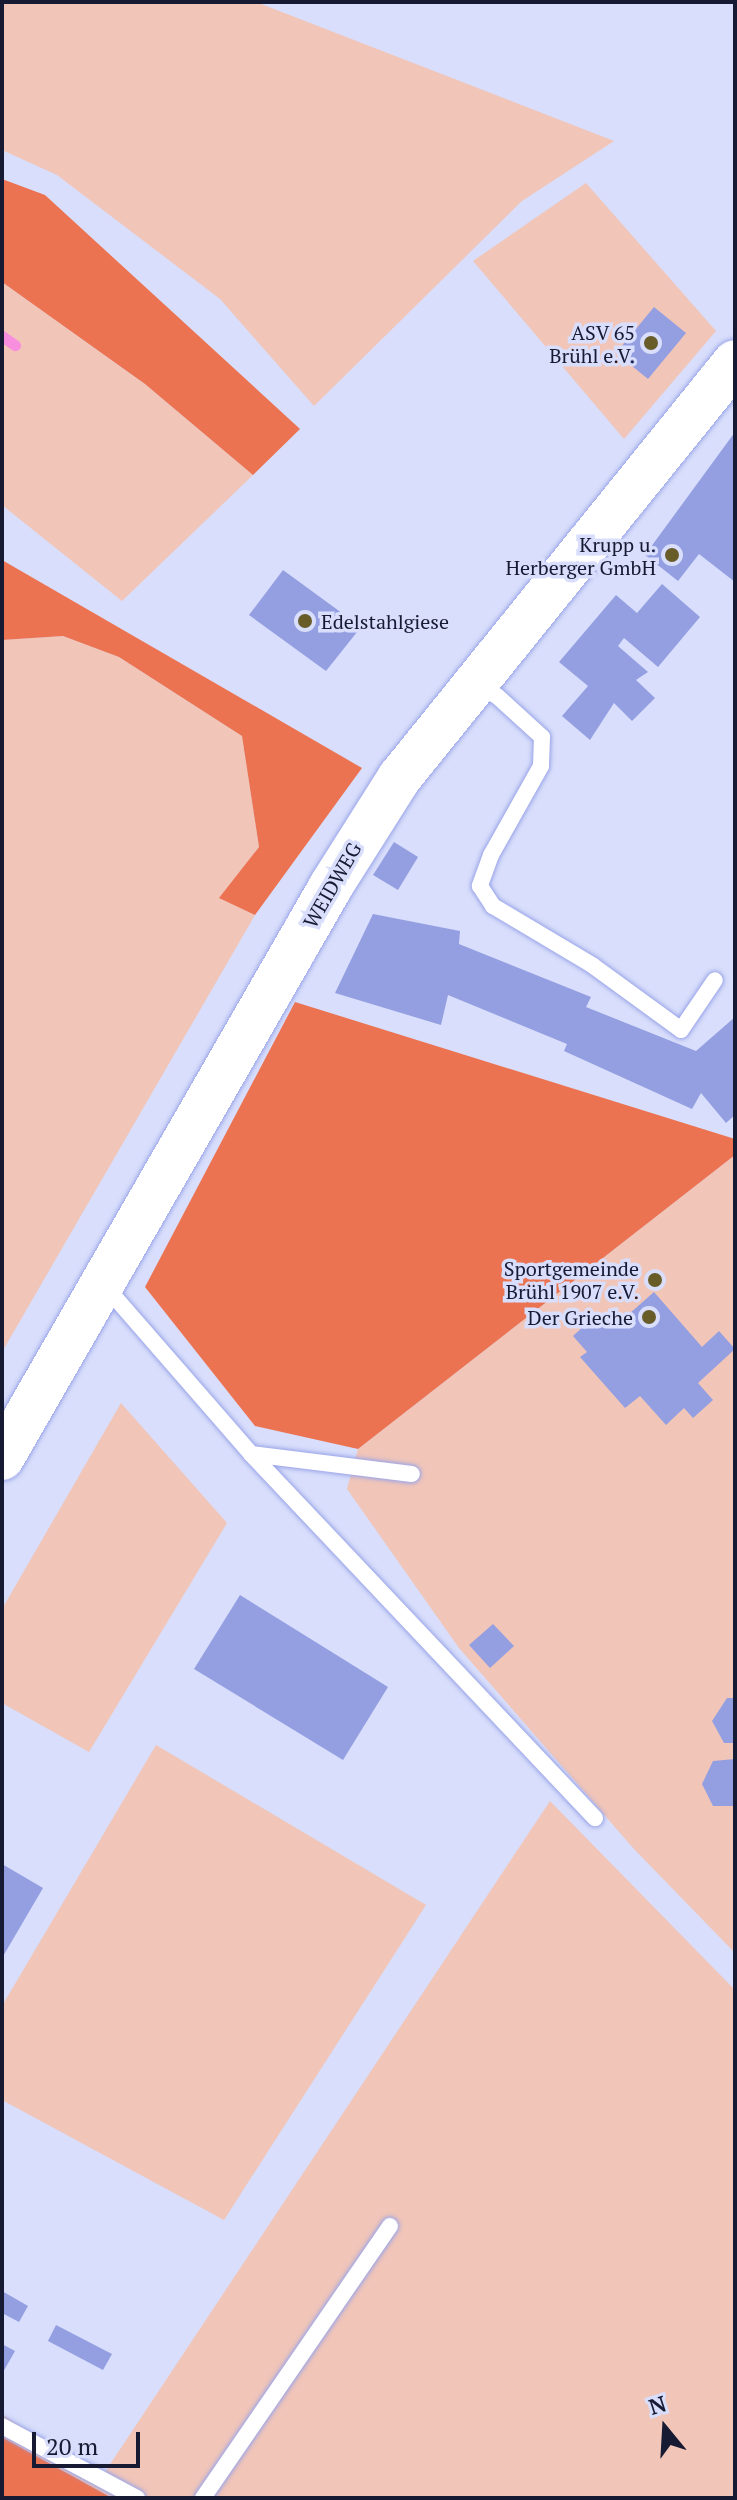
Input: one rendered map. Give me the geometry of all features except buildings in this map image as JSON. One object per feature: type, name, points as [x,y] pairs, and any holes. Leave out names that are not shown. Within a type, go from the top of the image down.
[{"type":"main road","name":"WEIDWEG","points":[[2,1458],[364,831],[472,684],[735,362]]},
{"type":"lane","points":[[472,684],[497,696],[542,737],[541,766],[491,855],[480,886],[493,906],[592,965],[681,1030],[715,980]]},
{"type":"lane","points":[[103,1283],[251,1454],[595,1818]]},
{"type":"lane","points":[[251,1454],[412,1474]]},
{"type":"lane","points":[[203,2498],[390,2226]]},
{"type":"lane","points":[[2,2426],[137,2498]]},
{"type":"shaded area","points":[[2,2],[256,2],[614,141],[522,201],[314,406],[220,299],[57,175],[2,150]]},
{"type":"shaded area","points":[[2,179],[45,195],[300,429],[253,475],[145,384],[2,282]]},
{"type":"shaded area","points":[[586,183],[716,331],[624,439],[473,261]]},
{"type":"shaded area","points":[[2,282],[145,384],[253,475],[122,601],[2,505]]},
{"type":"shaded area","points":[[2,560],[362,768],[255,915],[219,898],[259,847],[242,736],[119,657],[63,636],[2,640]]},
{"type":"shaded area","points":[[63,636],[119,657],[242,736],[259,847],[220,898],[255,915],[2,1352],[2,640]]},
{"type":"shaded area","points":[[295,1002],[735,1139],[735,1155],[358,1449],[255,1426],[145,1287]]},
{"type":"shaded area","points":[[735,1155],[735,1953],[634,1849],[459,1648],[347,1489],[358,1449]]},
{"type":"shaded area","points":[[121,1403],[227,1523],[89,1752],[2,1703],[2,1609]]},
{"type":"shaded area","points":[[156,1745],[426,1905],[224,2220],[2,2100],[2,2006]]},
{"type":"shaded area","points":[[550,1801],[735,1990],[735,2498],[2,2498],[2,2414],[101,2478]]},
{"type":"shaded area","points":[[2,2437],[94,2488],[112,2498],[2,2498]]},
{"type":"waterway","points":[[2,336],[15,345]]},
{"type":"place","name":"ASV 65 Brühl e.V.","points":[[651,343]]},
{"type":"place","name":"Krupp u. Herberger GmbH","points":[[672,555]]},
{"type":"place","name":"Edelstahlgiese","points":[[305,621]]},
{"type":"place","name":"Sportgemeinde Brühl 1907 e.V.","points":[[655,1280]]},
{"type":"place","name":"Der Grieche","points":[[649,1317]]}]
